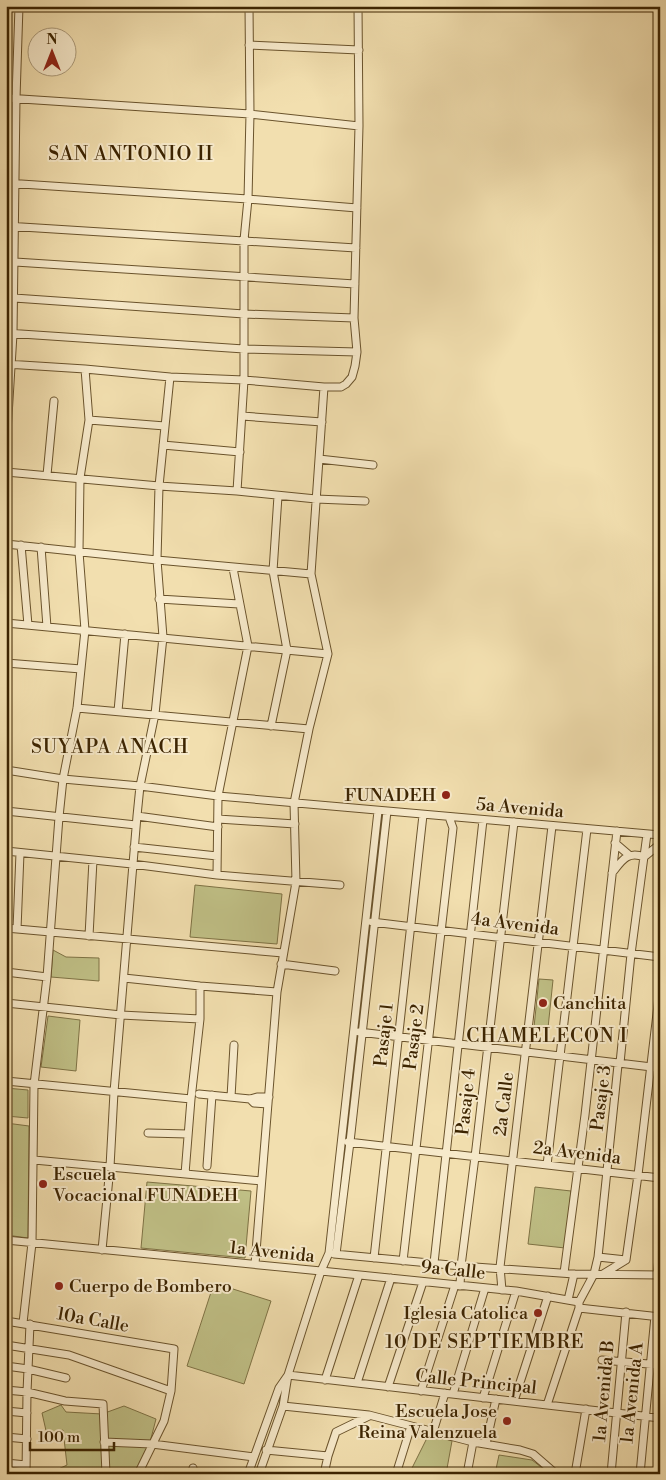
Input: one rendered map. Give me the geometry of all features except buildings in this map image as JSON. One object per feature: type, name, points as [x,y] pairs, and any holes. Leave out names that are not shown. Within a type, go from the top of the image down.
[{"type":"street","points":[[6,449],[10,333],[14,298],[15,262],[10,226],[15,183],[19,6]]},
{"type":"street","points":[[237,491],[244,380],[244,240],[248,199],[250,114],[249,6]]},
{"type":"street","points":[[9,364],[324,387],[342,387],[346,384],[352,377],[357,352],[354,318],[359,126],[358,6]]},
{"type":"street","points":[[249,45],[358,50]]},
{"type":"street","points":[[6,98],[250,114],[359,126]]},
{"type":"street","points":[[6,183],[357,208]]},
{"type":"street","points":[[10,226],[356,248]]},
{"type":"street","points":[[15,262],[355,284]]},
{"type":"street","points":[[14,298],[244,314],[354,318]]},
{"type":"street","points":[[10,333],[244,349],[357,352]]},
{"type":"street","points":[[26,1474],[26,1392],[29,1347],[26,1324],[32,1244],[34,1085],[47,978],[55,856],[63,779],[77,708],[85,630],[79,552],[80,478],[89,420],[85,369]]},
{"type":"street","points":[[102,1250],[136,816],[140,786],[155,714],[163,637],[156,560],[159,486],[170,376]]},
{"type":"street","points":[[255,1264],[277,992],[296,882],[294,803],[309,729],[328,654],[311,574],[324,387]]},
{"type":"street","points":[[47,475],[54,401]]},
{"type":"street","points":[[242,416],[322,422]]},
{"type":"street","points":[[89,420],[165,426]]},
{"type":"street","points":[[163,445],[240,452]]},
{"type":"street","points":[[319,459],[373,465]]},
{"type":"street","points":[[6,472],[365,502]]},
{"type":"street","points":[[271,726],[287,650],[273,571],[278,496]]},
{"type":"street","points":[[6,544],[233,568],[311,574]]},
{"type":"street","points":[[21,545],[28,625]]},
{"type":"street","points":[[41,547],[47,627]]},
{"type":"street","points":[[217,875],[218,796],[248,646],[233,568]]},
{"type":"street","points":[[159,599],[239,604]]},
{"type":"street","points":[[6,623],[328,654]]},
{"type":"street","points":[[118,711],[125,634]]},
{"type":"street","points":[[6,663],[81,669]]},
{"type":"street","points":[[77,708],[309,729]]},
{"type":"street","name":"5a Avenida","points":[[6,770],[63,779],[218,796],[660,835]]},
{"type":"street","points":[[333,1254],[353,1032],[378,810]]},
{"type":"street","points":[[6,812],[136,825]]},
{"type":"street","points":[[321,1271],[333,1254],[350,1142],[387,812]]},
{"type":"street","name":"Pasaje 1","points":[[374,1258],[423,815]]},
{"type":"street","points":[[136,816],[218,823],[295,824]]},
{"type":"street","name":"Pasaje 2","points":[[403,1261],[453,828],[449,817]]},
{"type":"street","points":[[434,1263],[483,820]]},
{"type":"street","name":"Pasaje 4","points":[[458,1285],[475,1157],[514,822]]},
{"type":"street","name":"2a Calle","points":[[502,1290],[500,1267],[552,826]]},
{"type":"street","points":[[547,1165],[587,829]]},
{"type":"street","points":[[564,1273],[578,1168],[616,831]]},
{"type":"street","name":"Pasaje 3","points":[[547,1405],[579,1304],[594,1274],[598,1257],[615,1089],[618,1065],[620,1063],[646,834]]},
{"type":"street","points":[[615,843],[629,855]]},
{"type":"street","points":[[612,873],[629,855],[644,856],[660,844]]},
{"type":"street","points":[[134,847],[217,856]]},
{"type":"street","points":[[6,851],[217,875],[340,885]]},
{"type":"street","points":[[17,929],[20,852]]},
{"type":"street","points":[[89,936],[93,860]]},
{"type":"street","name":"4a Avenida","points":[[366,921],[660,957]]},
{"type":"street","points":[[6,928],[283,953]]},
{"type":"street","points":[[281,964],[336,970]]},
{"type":"street","points":[[6,972],[47,978]]},
{"type":"street","points":[[124,978],[277,992]]},
{"type":"street","points":[[185,1174],[200,1020],[200,986]]},
{"type":"street","points":[[626,1260],[660,988]]},
{"type":"street","points":[[6,1003],[121,1015],[200,1020]]},
{"type":"street","points":[[353,1032],[660,1068]]},
{"type":"street","points":[[231,1097],[234,1045]]},
{"type":"street","points":[[6,1082],[191,1098]]},
{"type":"street","points":[[199,1094],[250,1099],[257,1097],[269,1101]]},
{"type":"street","points":[[207,1166],[212,1096]]},
{"type":"street","points":[[148,1133],[188,1134]]},
{"type":"street","name":"2a Avenida","points":[[342,1142],[660,1178]]},
{"type":"street","points":[[34,1160],[261,1181]]},
{"type":"street","name":"1a Avenida","points":[[6,1240],[321,1271],[288,1376],[278,1388],[248,1474]]},
{"type":"street","points":[[333,1254],[574,1274],[658,1275],[660,1250]]},
{"type":"street","points":[[598,1257],[626,1260]]},
{"type":"street","points":[[603,1274],[626,1260]]},
{"type":"street","name":"9a Calle","points":[[321,1271],[516,1291],[568,1300],[579,1304],[657,1316]]},
{"type":"street","points":[[568,1300],[574,1274]]},
{"type":"street","points":[[325,1380],[359,1275]]},
{"type":"street","points":[[358,1383],[391,1278]]},
{"type":"street","points":[[388,1387],[423,1282]]},
{"type":"street","points":[[421,1390],[458,1285]]},
{"type":"street","points":[[433,1432],[449,1394],[485,1288]]},
{"type":"street","points":[[483,1398],[516,1291]]},
{"type":"street","points":[[514,1401],[548,1296]]},
{"type":"street","name":"1a Avenida B","points":[[611,1474],[626,1312]]},
{"type":"street","name":"1a Avenida A","points":[[640,1474],[650,1364],[657,1316]]},
{"type":"street","name":"10a Calle","points":[[6,1321],[174,1349],[171,1390]]},
{"type":"street","points":[[6,1345],[29,1347],[69,1355],[171,1390],[164,1421],[138,1474]]},
{"type":"street","points":[[602,1360],[660,1365]]},
{"type":"street","points":[[6,1366],[28,1368],[66,1378]]},
{"type":"street","points":[[259,1474],[283,1406],[288,1376]]},
{"type":"street","name":"Calle Principal","points":[[288,1376],[660,1418]]},
{"type":"street","points":[[6,1390],[26,1392],[65,1401],[103,1404],[106,1474]]},
{"type":"street","points":[[486,1444],[496,1399]]},
{"type":"street","points":[[283,1406],[369,1416],[473,1442],[520,1450],[533,1454],[556,1474]]},
{"type":"street","points":[[575,1474],[586,1409]]},
{"type":"street","points":[[6,1411],[26,1413]]},
{"type":"street","points":[[324,1474],[336,1432],[369,1416]]},
{"type":"street","points":[[396,1471],[411,1426]]},
{"type":"street","points":[[6,1437],[27,1439]]},
{"type":"street","points":[[104,1442],[152,1444],[254,1457]]},
{"type":"street","points":[[467,1474],[473,1442]]},
{"type":"street","points":[[266,1450],[328,1456]]},
{"type":"street","points":[[6,1463],[26,1465]]},
{"type":"green space","points":[[6,229],[9,230],[9,324],[6,328]]},
{"type":"green space","points":[[195,885],[282,894],[277,944],[190,937]]},
{"type":"green space","points":[[53,950],[66,957],[99,958],[99,981],[51,977]]},
{"type":"green space","name":"Canchita","points":[[539,979],[553,980],[548,1028],[534,1027]]},
{"type":"green space","points":[[48,1016],[80,1020],[76,1071],[41,1067]]},
{"type":"green space","points":[[6,1088],[28,1090],[28,1118],[6,1116]]},
{"type":"green space","points":[[6,1123],[29,1126],[28,1238],[6,1235]]},
{"type":"green space","points":[[147,1182],[251,1191],[245,1258],[141,1248]]},
{"type":"green space","points":[[535,1187],[571,1191],[565,1248],[528,1244]]},
{"type":"green space","points":[[214,1283],[271,1301],[244,1384],[187,1366]]},
{"type":"green space","points":[[61,1405],[66,1412],[102,1414],[124,1406],[156,1419],[148,1450],[135,1474],[48,1474],[67,1465],[63,1430],[47,1435],[42,1413]]},
{"type":"green space","points":[[429,1434],[452,1441],[446,1474],[409,1474]]},
{"type":"green space","points":[[499,1455],[532,1460],[550,1474],[495,1474]]},
{"type":"place","name":"FUNADEH","points":[[446,795]]},
{"type":"place","name":"Canchita","points":[[543,1003]]},
{"type":"place","name":"Escuela Vocacional FUNADEH","points":[[43,1184]]},
{"type":"place","name":"Cuerpo de Bombero","points":[[59,1286]]},
{"type":"place","name":"Iglesia Catolica","points":[[538,1313]]},
{"type":"place","name":"Escuela Jose Reina Valenzuela","points":[[507,1421]]},
{"type":"district","name":"SAN ANTONIO II","points":[[131,154]]},
{"type":"district","name":"SUYAPA ANACH","points":[[110,747]]},
{"type":"district","name":"CHAMELECON I","points":[[547,1036]]},
{"type":"district","name":"10 DE SEPTIEMBRE","points":[[485,1342]]}]
